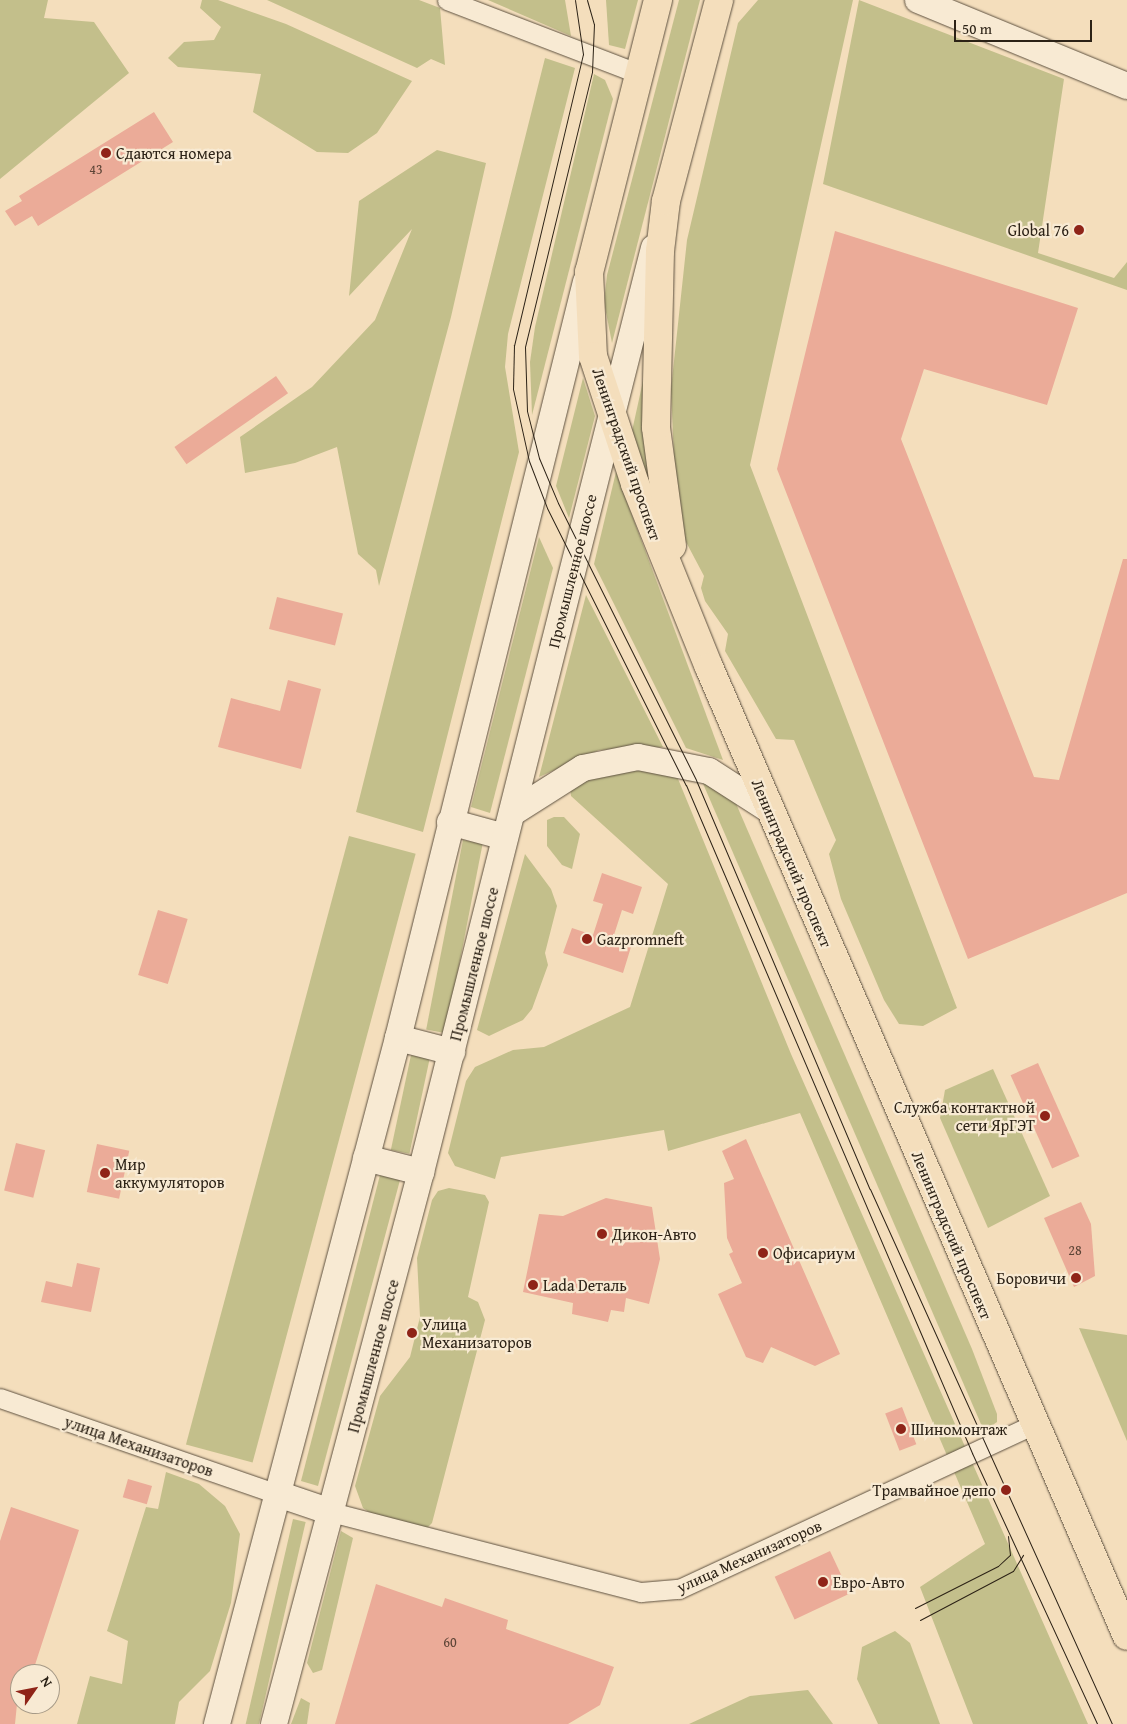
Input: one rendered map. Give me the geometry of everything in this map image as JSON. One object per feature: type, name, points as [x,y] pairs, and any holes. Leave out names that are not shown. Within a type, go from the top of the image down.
[{"type":"main road","name":"Ленинградский проспект","points":[[658,0],[589,272],[588,328],[611,416],[709,667],[768,809],[1127,1636]]},
{"type":"main road","name":"Ленинградский проспект","points":[[709,667],[670,535],[656,428],[656,313],[666,201],[719,0]]},
{"type":"main road","points":[[918,0],[1127,86]]},
{"type":"main road","name":"Промышленное шоссе","points":[[274,1724],[332,1512],[452,1052],[666,201]]},
{"type":"main road","points":[[216,1724],[398,1038],[450,822],[589,272]]},
{"type":"main road","points":[[450,822],[509,825],[583,768],[638,757],[709,771],[768,809]]},
{"type":"main road","points":[[398,1038],[452,1052]]},
{"type":"main road","points":[[366,1158],[421,1172]]},
{"type":"main road","points":[[278,1494],[332,1512]]},
{"type":"street","points":[[447,0],[640,74]]},
{"type":"street","name":"улица Механизаторов","points":[[0,1398],[278,1494]]},
{"type":"street","name":"улица Механизаторов","points":[[332,1512],[641,1592],[679,1589],[1034,1424]]},
{"type":"shaded area","points":[[0,0],[48,0],[44,18],[94,22],[129,73],[0,179]]},
{"type":"shaded area","points":[[202,0],[218,0],[286,24],[412,81],[377,133],[348,153],[317,152],[253,112],[261,74],[178,67],[168,58],[184,42],[214,40],[221,27],[200,8]]},
{"type":"shaded area","points":[[267,0],[419,0],[440,8],[445,65],[431,59],[417,68]]},
{"type":"shaded area","points":[[488,0],[565,0],[571,36]]},
{"type":"shaded area","points":[[606,0],[638,0],[625,49],[609,45]]},
{"type":"shaded area","points":[[679,0],[700,0],[612,343],[604,302],[607,275]]},
{"type":"shaded area","points":[[758,0],[853,0],[750,465],[957,1008],[923,1026],[899,1024],[884,1000],[841,899],[829,854],[836,840],[794,740],[776,739],[725,651],[728,634],[705,601],[701,588],[704,576],[685,540],[675,480],[671,389],[687,240],[738,23]]},
{"type":"shaded area","points":[[859,0],[1064,79],[1038,253],[1114,278],[1127,262],[1127,290],[823,184]]},
{"type":"shaded area","points":[[545,58],[575,68],[508,334],[505,367],[519,452],[423,832],[356,812]]},
{"type":"shaded area","points":[[594,74],[605,80],[613,99],[532,415],[530,362],[535,327]]},
{"type":"shaded area","points":[[437,150],[486,163],[451,317],[379,586],[376,570],[358,554],[337,447],[295,463],[245,473],[240,437],[312,387],[375,320],[412,229],[349,296],[359,201]]},
{"type":"shaded area","points":[[583,378],[595,416],[569,518],[556,486]]},
{"type":"shaded area","points":[[643,381],[644,428],[650,493],[632,431]]},
{"type":"shaded area","points":[[616,472],[723,760],[686,748],[594,564]]},
{"type":"shaded area","points":[[539,537],[553,568],[490,813],[471,807]]},
{"type":"shaded area","points":[[586,595],[663,747],[599,750],[539,777]]},
{"type":"shaded area","points":[[626,768],[676,774],[791,1054],[1088,1724],[973,1724],[920,1587],[985,1544],[800,1113],[668,1151],[664,1130],[501,1157],[495,1179],[455,1166],[448,1153],[466,1081],[475,1067],[513,1050],[544,1047],[630,1007],[668,884],[571,796],[570,786]]},
{"type":"shaded area","points":[[701,779],[731,792],[972,1349],[997,1414],[997,1422],[984,1431]]},
{"type":"shaded area","points":[[554,817],[564,817],[580,834],[572,869],[562,865],[547,846],[547,820]]},
{"type":"shaded area","points":[[349,836],[416,854],[253,1462],[186,1445]]},
{"type":"shaded area","points":[[463,840],[483,844],[446,1033],[426,1029]]},
{"type":"shaded area","points":[[525,854],[551,889],[557,906],[545,953],[548,965],[532,1009],[523,1020],[489,1036],[477,1030]]},
{"type":"shaded area","points":[[411,1055],[430,1059],[409,1154],[391,1150]]},
{"type":"shaded area","points":[[993,1069],[1050,1196],[988,1228],[940,1118],[945,1090]]},
{"type":"shaded area","points":[[380,1175],[400,1180],[318,1486],[301,1481]]},
{"type":"shaded area","points":[[449,1188],[485,1195],[489,1202],[468,1297],[478,1302],[485,1320],[432,1523],[426,1529],[372,1514],[363,1508],[355,1486],[380,1396],[410,1357],[420,1317],[417,1258],[432,1200],[438,1191]]},
{"type":"shaded area","points":[[1079,1328],[1127,1335],[1127,1441]]},
{"type":"shaded area","points":[[166,1472],[199,1484],[225,1506],[240,1534],[231,1603],[210,1671],[179,1702],[175,1724],[77,1724],[90,1676],[122,1684],[128,1641],[107,1631],[146,1507],[158,1509]]},
{"type":"shaded area","points":[[293,1519],[306,1522],[259,1724],[246,1724]]},
{"type":"shaded area","points":[[341,1531],[353,1538],[322,1670],[313,1673],[307,1663]]},
{"type":"shaded area","points":[[895,1631],[910,1643],[940,1724],[878,1724],[857,1679],[862,1647]]},
{"type":"shaded area","points":[[808,1690],[833,1724],[689,1724],[750,1696]]},
{"type":"shaded area","points":[[301,1698],[310,1703],[307,1724],[291,1724]]},
{"type":"building","points":[[154,112],[173,142],[38,226],[32,216],[15,226],[5,211],[22,201],[19,196]]},
{"type":"building","points":[[835,231],[1078,308],[1047,405],[924,369],[901,439],[1034,777],[1059,780],[1123,559],[1127,559],[1127,893],[968,959],[777,469]]},
{"type":"building","points":[[276,376],[288,393],[186,464],[174,447]]},
{"type":"building","points":[[277,597],[343,613],[335,645],[269,629]]},
{"type":"building","points":[[288,680],[321,689],[301,769],[218,747],[231,698],[280,711]]},
{"type":"building","points":[[602,873],[642,887],[633,914],[622,910],[612,941],[631,947],[623,973],[563,953],[572,928],[593,935],[603,904],[593,901]]},
{"type":"building","points":[[158,910],[188,919],[168,984],[138,975]]},
{"type":"building","name":"Служба контактной сети ЯрГЭТ","points":[[1038,1063],[1079,1156],[1052,1168],[1011,1075]]},
{"type":"building","name":"Офисариум","points":[[746,1139],[840,1354],[815,1366],[771,1347],[763,1363],[746,1357],[718,1294],[742,1283],[729,1254],[733,1252],[727,1238],[724,1183],[734,1179],[722,1151]]},
{"type":"building","points":[[16,1143],[45,1150],[33,1198],[4,1191]]},
{"type":"building","points":[[97,1144],[129,1151],[119,1199],[87,1192]]},
{"type":"building","points":[[606,1198],[652,1207],[660,1259],[649,1304],[626,1298],[624,1312],[611,1310],[608,1322],[572,1314],[573,1303],[523,1292],[539,1214],[563,1216]]},
{"type":"building","points":[[1081,1202],[1091,1224],[1095,1276],[1074,1287],[1044,1218]]},
{"type":"building","points":[[77,1263],[100,1268],[91,1312],[41,1302],[46,1281],[72,1287]]},
{"type":"building","name":"Шиномонтаж","points":[[902,1407],[916,1444],[900,1451],[885,1413]]},
{"type":"building","points":[[128,1479],[152,1486],[147,1504],[123,1497]]},
{"type":"building","points":[[11,1507],[79,1530],[35,1664],[10,1664],[10,1714],[16,1714],[15,1724],[0,1724],[0,1541]]},
{"type":"building","points":[[830,1551],[850,1594],[795,1619],[775,1577]]},
{"type":"building","points":[[376,1584],[442,1607],[445,1598],[508,1620],[506,1629],[614,1667],[600,1705],[568,1724],[335,1724]]},
{"type":"tram line","points":[[575,0],[583,54],[514,345],[513,389],[529,461],[547,508],[686,785],[972,1453],[1097,1724]]},
{"type":"tram line","points":[[587,0],[594,24],[592,72],[525,347],[527,411],[539,458],[558,503],[696,780],[870,1189],[1112,1724]]},
{"type":"tram line","points":[[915,1608],[998,1566],[1010,1555],[1008,1536]]},
{"type":"tram line","points":[[920,1620],[1013,1571],[1023,1555]]},
{"type":"place","name":"Сдаются номера","points":[[106,153]]},
{"type":"place","name":"Global 76","points":[[1079,230]]},
{"type":"place","name":"Gazpromneft","points":[[587,939]]},
{"type":"place","name":"Служба контактной сети ЯрГЭТ","points":[[1045,1116]]},
{"type":"place","name":"Мир аккумуляторов","points":[[105,1173]]},
{"type":"place","name":"Дикон-Авто","points":[[602,1234]]},
{"type":"place","name":"Офисариум","points":[[763,1253]]},
{"type":"place","name":"Боровичи","points":[[1076,1278]]},
{"type":"place","name":"Lada Dеталь","points":[[533,1285]]},
{"type":"place","name":"Улица Механизаторов","points":[[412,1333]]},
{"type":"place","name":"Шиномонтаж","points":[[901,1429]]},
{"type":"place","name":"Трамвайное депо","points":[[1006,1490]]},
{"type":"place","name":"Евро-Авто","points":[[823,1582]]}]
